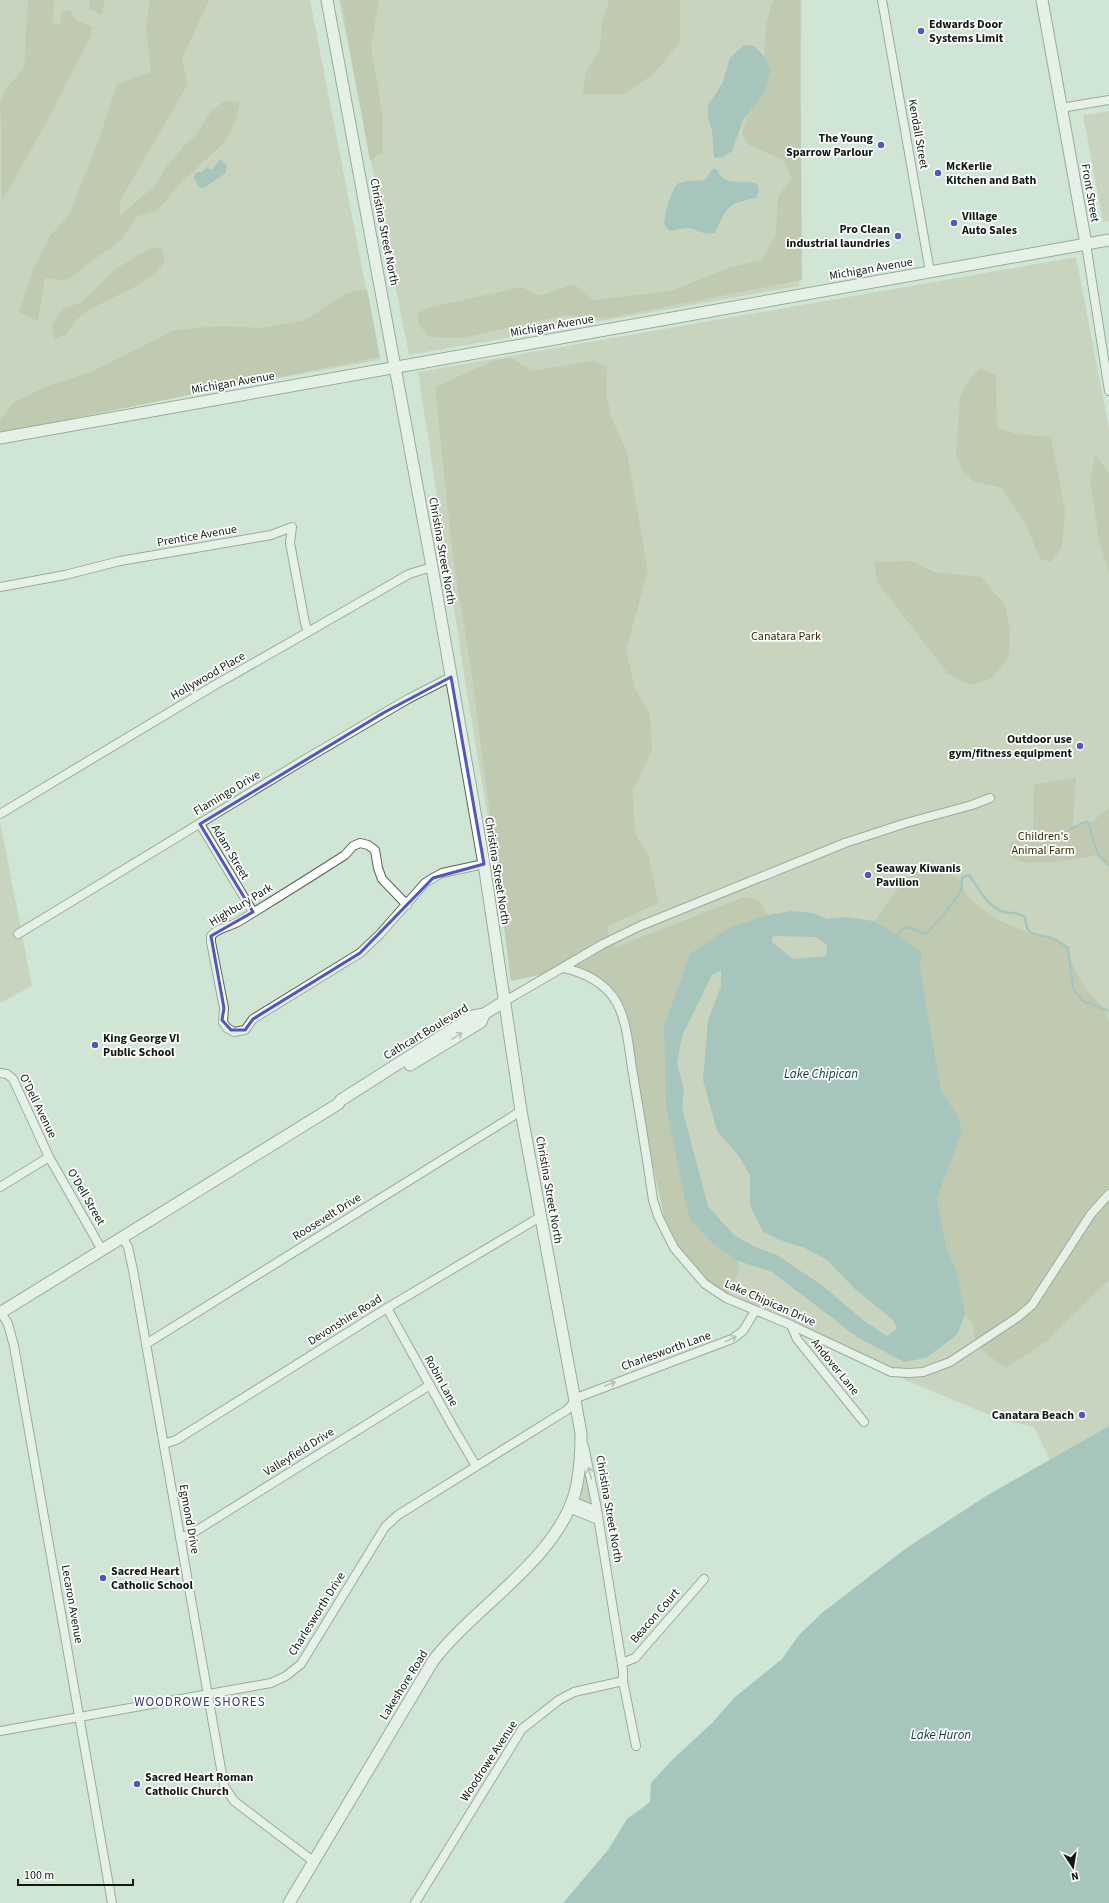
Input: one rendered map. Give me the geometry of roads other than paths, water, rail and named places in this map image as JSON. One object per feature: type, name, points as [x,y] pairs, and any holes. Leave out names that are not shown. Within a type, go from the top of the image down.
[{"type":"main road","name":"Christina Street North","points":[[327,0],[432,567],[484,864],[521,1111],[581,1433]]},
{"type":"main road","name":"Front Street","points":[[1042,0],[1086,244]]},
{"type":"main road","name":"Michigan Avenue","points":[[0,438],[1109,240]]},
{"type":"main road","name":"Cathcart Boulevard","points":[[1,1313],[338,1104],[341,1100],[473,1016],[484,1014],[505,1001]]},
{"type":"main road","name":"Lakeshore Road","points":[[289,1903],[433,1661],[463,1627],[544,1549],[558,1529],[570,1505],[579,1470],[581,1433]]},
{"type":"street","name":"Kendall Street","points":[[882,0],[930,272]]},
{"type":"street","points":[[1061,108],[1109,100]]},
{"type":"street","name":"Front Street","points":[[1086,244],[1109,391]]},
{"type":"street","name":"Prentice Avenue","points":[[0,587],[65,575],[120,561],[271,535],[292,527],[290,543],[308,632]]},
{"type":"street","name":"Hollywood Place","points":[[0,814],[215,685],[409,574],[432,567]]},
{"type":"street","name":"Flamingo Drive","points":[[18,934],[378,716],[451,677]]},
{"type":"street","points":[[505,1001],[603,944],[634,929],[825,851],[906,822],[972,805],[990,798]]},
{"type":"street","name":"Adam Street","points":[[200,824],[253,912]]},
{"type":"street","name":"Highbury Park","points":[[407,904],[382,879],[378,868],[375,850],[368,845],[360,843],[353,846],[345,855],[253,912],[230,926],[216,931],[211,939],[224,1008],[222,1020],[227,1028],[234,1032],[245,1030],[253,1019],[360,953],[380,934],[407,904],[425,883],[442,873],[484,864]]},
{"type":"street","name":"Lake Chipican Drive","points":[[563,968],[591,977],[617,1004],[626,1031],[654,1200],[658,1216],[674,1248],[705,1284],[726,1298],[755,1311],[791,1324],[891,1372],[923,1372],[950,1362],[1018,1317],[1032,1305],[1092,1214],[1109,1194]]},
{"type":"street","name":"O'Dell Avenue","points":[[0,1073],[7,1074],[13,1079],[49,1157]]},
{"type":"street","name":"Roosevelt Drive","points":[[146,1344],[521,1111]]},
{"type":"street","points":[[0,1187],[49,1157]]},
{"type":"street","name":"O'Dell Street","points":[[49,1157],[102,1250]]},
{"type":"street","name":"Devonshire Road","points":[[164,1444],[176,1440],[386,1308],[540,1217]]},
{"type":"street","name":"Egmond Drive","points":[[122,1237],[128,1250],[133,1270],[222,1777],[228,1794],[234,1801],[313,1861]]},
{"type":"street","name":"Robin Lane","points":[[386,1308],[452,1427],[476,1466]]},
{"type":"street","name":"Charlesworth Lane","points":[[575,1401],[583,1394],[732,1339],[743,1331],[755,1311]]},
{"type":"street","name":"Lecaron Avenue","points":[[1,1313],[8,1324],[14,1346],[112,1903]]},
{"type":"street","name":"Andover Lane","points":[[791,1324],[797,1339],[864,1422]]},
{"type":"street","name":"Valleyfield Drive","points":[[180,1538],[191,1534],[430,1385]]},
{"type":"street","name":"Charlesworth Drive","points":[[0,1730],[208,1695],[271,1683],[286,1676],[301,1664],[385,1527],[398,1515],[567,1410],[575,1401]]},
{"type":"street","name":"Christina Street North","points":[[581,1433],[598,1515],[622,1663],[623,1681],[636,1746]]},
{"type":"street","points":[[570,1505],[598,1515]]},
{"type":"street","name":"Beacon Court","points":[[622,1663],[635,1658],[704,1579]]},
{"type":"street","name":"Woodrowe Avenue","points":[[414,1903],[522,1729],[569,1694],[623,1681]]},
{"type":"water","points":[[744,45],[754,46],[764,56],[770,70],[765,92],[743,120],[732,151],[723,157],[714,158],[712,131],[708,118],[708,105],[722,84],[730,58]]},
{"type":"water","points":[[220,159],[227,165],[226,173],[204,188],[199,187],[194,178],[195,174],[202,172],[207,167],[209,169],[213,169]]},
{"type":"water","points":[[715,168],[721,176],[729,181],[757,184],[759,191],[756,198],[738,202],[729,208],[715,233],[705,233],[687,228],[669,231],[664,224],[664,220],[676,185],[685,181],[705,180]]},
{"type":"water","name":"Lake Chipican","points":[[791,911],[814,913],[827,919],[845,917],[874,921],[898,935],[922,953],[920,966],[941,1091],[958,1116],[962,1131],[937,1199],[946,1246],[958,1274],[965,1315],[957,1335],[926,1358],[904,1362],[857,1337],[772,1272],[738,1261],[712,1243],[691,1221],[687,1209],[666,1108],[664,1026],[690,954],[728,928],[768,915]],"holes":[[[773,936],[815,937],[827,945],[826,956],[793,959],[772,942]],[[721,970],[721,986],[708,1020],[703,1080],[717,1131],[738,1155],[750,1175],[750,1205],[763,1232],[785,1242],[803,1247],[827,1260],[855,1289],[893,1320],[897,1329],[887,1336],[863,1320],[823,1286],[777,1255],[755,1247],[734,1235],[708,1206],[682,1108],[684,1090],[677,1063],[682,1036],[712,975]]]},
{"type":"water","name":"Lake Huron","points":[[1109,1426],[1109,1903],[563,1903],[608,1850],[627,1819],[650,1802],[651,1783],[670,1762],[712,1723],[735,1697],[782,1659],[799,1635],[823,1612],[905,1549],[986,1496]]},
{"type":"waterway","points":[[1049,841],[1082,823],[1088,822],[1098,855],[1109,865]]},
{"type":"waterway","points":[[898,935],[901,929],[908,927],[926,934],[946,912],[961,891],[962,878],[969,875],[988,902],[998,910],[1022,915],[1025,917],[1028,929],[1032,934],[1053,939],[1068,948],[1073,989],[1083,1001],[1109,1011]]},
{"type":"place","name":"Edwards Door Systems Limit","points":[[921,31]]},
{"type":"place","name":"The Young Sparrow Parlour","points":[[881,145]]},
{"type":"place","name":"McKerlie Kitchen and Bath","points":[[938,173]]},
{"type":"place","name":"Village Auto Sales","points":[[954,223]]},
{"type":"place","name":"Pro Clean industrial laundries","points":[[898,236]]},
{"type":"place","name":"Outdoor use gym/fitness equipment","points":[[1080,746]]},
{"type":"place","name":"Seaway Kiwanis Pavilion","points":[[868,875]]},
{"type":"place","name":"King George VI Public School","points":[[95,1045]]},
{"type":"place","name":"Canatara Beach","points":[[1082,1415]]},
{"type":"place","name":"Sacred Heart Catholic School","points":[[103,1578]]},
{"type":"place","name":"Sacred Heart Roman Catholic Church","points":[[137,1784]]},
{"type":"district","name":"WOODROWE SHORES","points":[[200,1702]]},
{"type":"park label","name":"Canatara Park","points":[[786,636]]},
{"type":"park label","name":"Children's Animal Farm","points":[[1043,843]]}]
